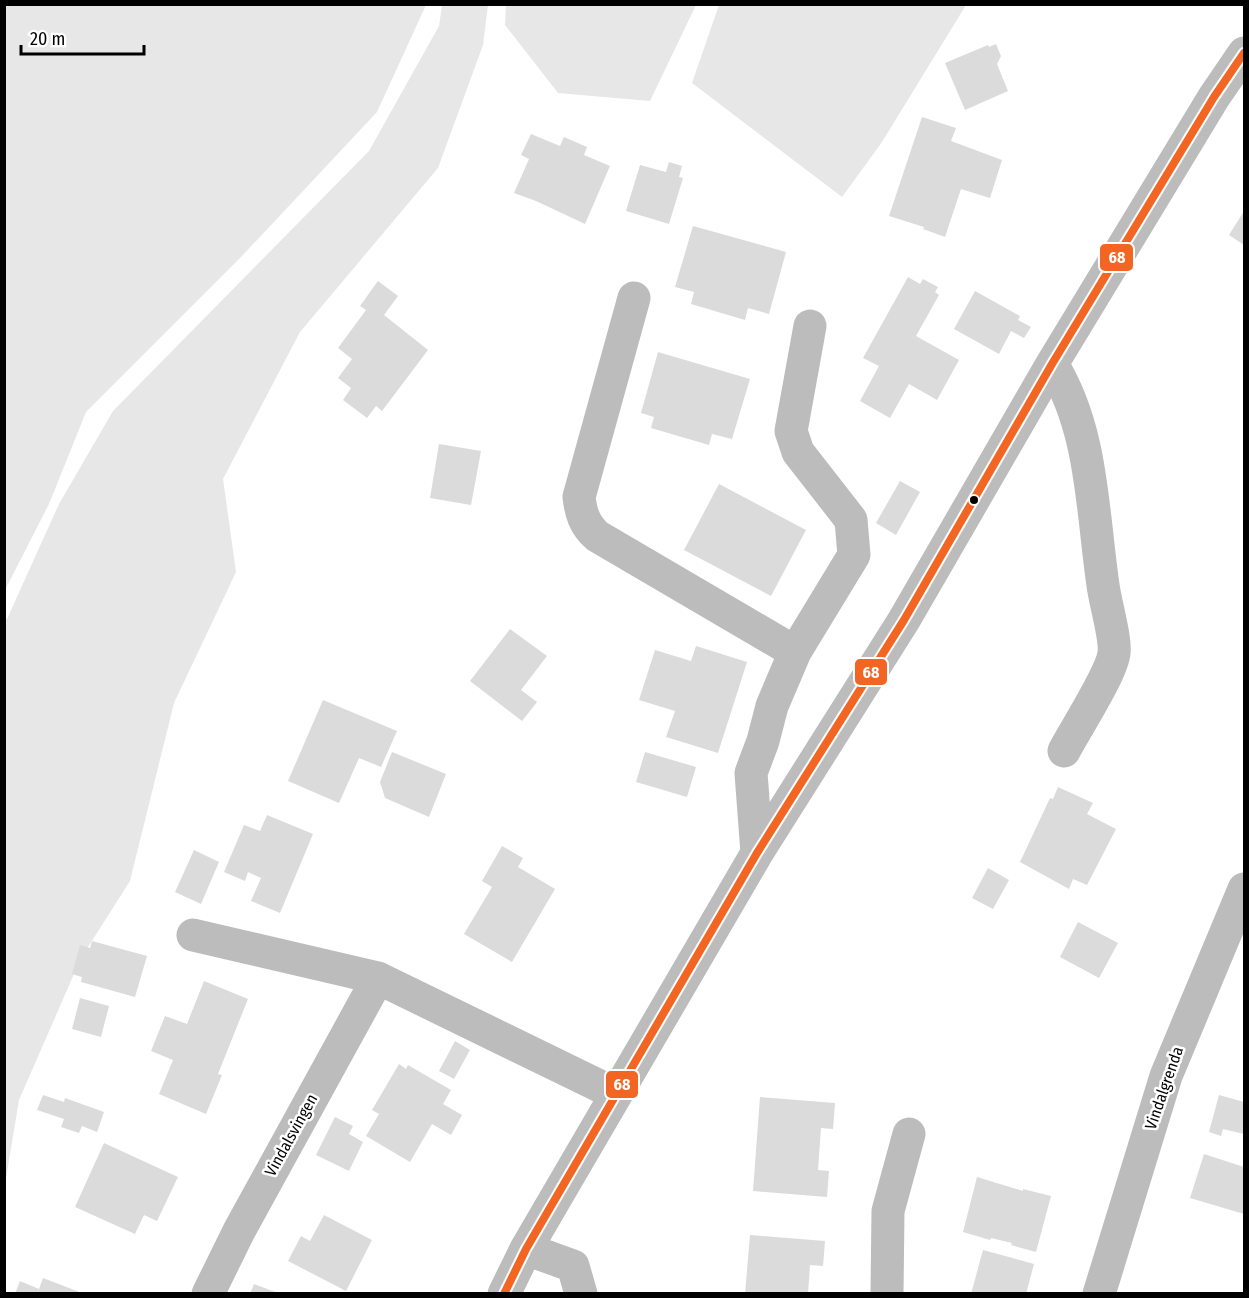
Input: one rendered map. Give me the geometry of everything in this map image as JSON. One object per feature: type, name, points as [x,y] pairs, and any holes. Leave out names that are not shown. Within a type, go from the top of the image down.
[{"type":"street","points":[[504,1293],[526,1249],[757,853],[904,620],[1052,363],[1214,97],[1245,53]]},
{"type":"street","points":[[634,298],[579,497],[581,515],[597,536],[795,652]]},
{"type":"street","points":[[757,853],[751,773],[763,741],[772,706],[795,652],[854,555],[851,520],[798,452],[791,431],[810,326]]},
{"type":"street","points":[[1052,363],[1065,384],[1083,438],[1103,584],[1115,652],[1103,680],[1064,751]]},
{"type":"street","name":"Vindalgrenda","points":[[1099,1293],[1166,1076],[1245,889]]},
{"type":"street","points":[[193,935],[378,978],[616,1094]]},
{"type":"street","name":"Vindalsvingen","points":[[208,1293],[239,1231],[378,978]]},
{"type":"street","points":[[886,1293],[888,1211],[909,1134]]},
{"type":"street","points":[[526,1249],[573,1266],[581,1293]]},
{"type":"shaded area","points":[[5,4],[426,5],[377,112],[241,257],[86,412],[49,504],[5,590]]},
{"type":"shaded area","points":[[506,4],[696,5],[650,101],[558,93],[505,25]]},
{"type":"shaded area","points":[[719,4],[966,5],[882,142],[842,197],[692,83]]},
{"type":"shaded area","points":[[442,5],[488,5],[483,45],[438,168],[300,332],[223,479],[236,572],[174,703],[130,881],[81,958],[19,1100],[5,1184],[5,620],[59,504],[113,411],[369,151],[439,26]]},
{"type":"building","points":[[996,44],[1001,56],[997,64],[1008,91],[965,110],[945,63],[988,45],[989,47]]},
{"type":"building","points":[[922,117],[956,128],[951,141],[1002,160],[990,198],[961,189],[945,237],[923,229],[924,227],[889,216]]},
{"type":"building","points":[[531,134],[560,146],[564,137],[587,147],[584,155],[610,166],[585,224],[514,193],[529,159],[521,155]]},
{"type":"building","points":[[669,162],[682,166],[679,177],[683,178],[669,224],[626,211],[640,165],[666,172]]},
{"type":"building","points":[[1244,211],[1244,245],[1229,235]]},
{"type":"building","points":[[693,226],[786,252],[769,314],[748,308],[745,320],[691,304],[694,292],[675,287]]},
{"type":"building","points":[[908,277],[920,284],[923,279],[938,287],[935,292],[939,295],[916,336],[959,360],[937,400],[909,384],[890,418],[860,401],[879,366],[863,358]]},
{"type":"building","points":[[378,281],[398,296],[384,315],[428,350],[382,411],[376,406],[367,418],[343,400],[351,388],[338,378],[352,359],[338,348],[366,310],[360,306]]},
{"type":"building","points":[[975,291],[1020,316],[1018,320],[1031,327],[1024,338],[1011,331],[999,354],[954,329]]},
{"type":"building","points":[[658,352],[750,379],[732,439],[712,434],[709,445],[651,428],[654,417],[641,413]]},
{"type":"building","points":[[439,444],[481,451],[471,505],[430,498]]},
{"type":"building","points":[[900,481],[920,492],[896,535],[876,523]]},
{"type":"building","points":[[719,484],[806,530],[771,596],[684,550]]},
{"type":"building","points":[[510,629],[547,656],[521,690],[537,702],[522,721],[470,681]]},
{"type":"building","points":[[696,646],[747,662],[718,753],[666,737],[675,711],[639,700],[655,650],[691,661]]},
{"type":"building","points":[[323,700],[397,731],[381,767],[359,758],[339,803],[288,781]]},
{"type":"building","points":[[392,752],[446,774],[429,817],[385,798],[380,782]]},
{"type":"building","points":[[645,752],[696,767],[687,797],[636,782]]},
{"type":"building","points":[[1058,787],[1093,803],[1087,814],[1116,829],[1087,885],[1073,879],[1069,889],[1020,862],[1050,798],[1053,799]]},
{"type":"building","points":[[267,815],[313,834],[280,913],[251,901],[261,878],[248,872],[245,881],[224,872],[244,825],[260,831]]},
{"type":"building","points":[[502,846],[523,858],[518,867],[555,889],[512,962],[464,934],[492,887],[482,881]]},
{"type":"building","points":[[194,850],[219,862],[201,904],[175,892]]},
{"type":"building","points":[[988,868],[1009,880],[993,909],[972,898]]},
{"type":"building","points":[[1078,922],[1118,943],[1099,978],[1060,957]]},
{"type":"building","points":[[92,941],[147,956],[135,997],[81,982],[82,977],[72,974],[80,945],[90,948]]},
{"type":"building","points":[[204,981],[248,999],[218,1074],[222,1075],[206,1114],[159,1094],[173,1060],[151,1051],[165,1016],[187,1024]]},
{"type":"building","points":[[80,998],[109,1006],[101,1037],[72,1029]]},
{"type":"building","points":[[455,1041],[470,1050],[454,1079],[439,1071]]},
{"type":"building","points":[[399,1064],[406,1069],[408,1065],[451,1090],[443,1104],[462,1115],[451,1135],[432,1124],[410,1162],[366,1136],[379,1114],[372,1110]]},
{"type":"building","points":[[43,1095],[64,1102],[65,1098],[104,1112],[97,1132],[82,1126],[79,1133],[61,1127],[64,1119],[37,1110]]},
{"type":"building","points":[[1219,1095],[1244,1102],[1244,1134],[1223,1129],[1221,1136],[1209,1132]]},
{"type":"building","points":[[760,1097],[835,1103],[833,1129],[821,1128],[818,1170],[829,1171],[827,1197],[753,1191]]},
{"type":"building","points":[[335,1117],[353,1126],[349,1134],[363,1142],[349,1171],[316,1155]]},
{"type":"building","points":[[104,1143],[178,1177],[157,1221],[144,1215],[135,1234],[75,1207]]},
{"type":"building","points":[[1204,1154],[1244,1167],[1244,1214],[1190,1198]]},
{"type":"building","points":[[977,1177],[1023,1191],[1023,1189],[1051,1196],[1036,1252],[1011,1245],[1012,1243],[991,1238],[990,1240],[963,1232]]},
{"type":"building","points":[[324,1215],[372,1240],[346,1291],[288,1261],[301,1236],[310,1241]]},
{"type":"building","points":[[750,1235],[825,1241],[823,1266],[810,1265],[808,1294],[745,1294]]},
{"type":"building","points":[[983,1250],[1034,1264],[1026,1294],[971,1294]]},
{"type":"building","points":[[43,1278],[82,1294],[15,1294],[20,1281],[39,1289]]},
{"type":"building","points":[[254,1284],[278,1293],[278,1294],[250,1294]]},
{"type":"transit line","name":"68","points":[[504,1294],[526,1249],[757,853],[904,620],[1052,364],[1214,97],[1244,53]]}]
